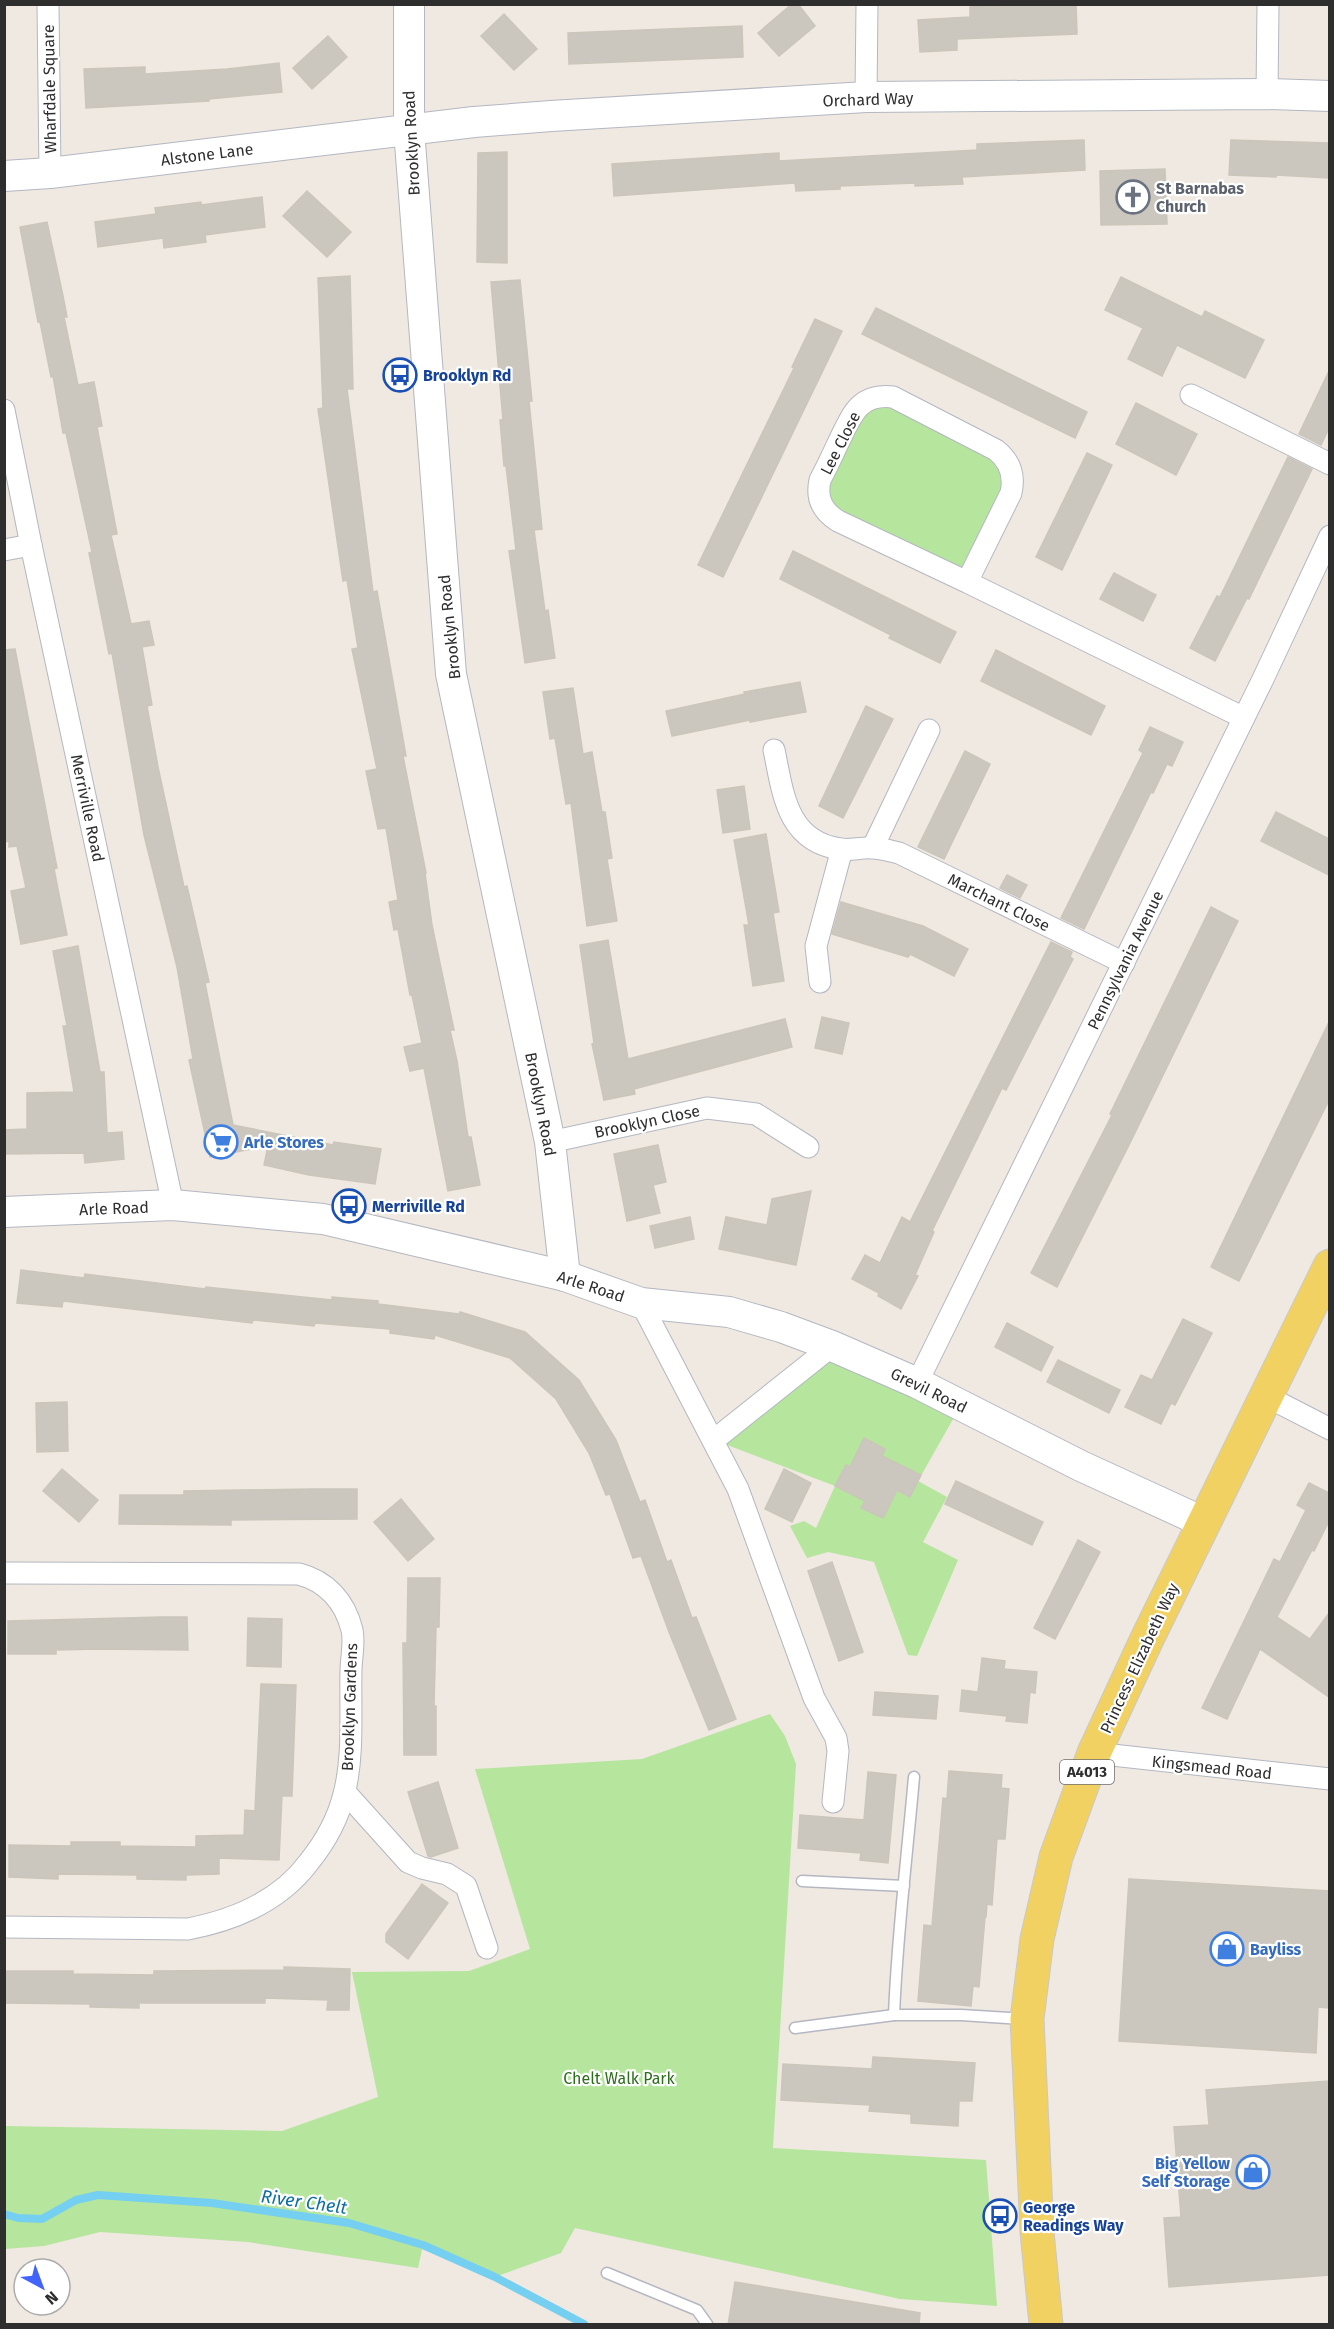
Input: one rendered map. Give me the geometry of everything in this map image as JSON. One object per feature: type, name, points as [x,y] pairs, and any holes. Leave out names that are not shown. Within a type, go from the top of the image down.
[{"type":"main road","name":"Princess Elizabeth Way","points":[[1046,2325],[1037,2232],[1027,2019],[1037,1939],[1056,1857],[1094,1753],[1203,1522],[1329,1266]]},
{"type":"street","name":"Wharfdale Square","points":[[48,4],[50,173]]},
{"type":"street","name":"Brooklyn Road","points":[[409,4],[409,130],[452,674],[550,1142],[565,1276]]},
{"type":"street","points":[[866,97],[867,4]]},
{"type":"street","points":[[1267,94],[1268,4]]},
{"type":"street","name":"Orchard Way","points":[[409,130],[540,117],[866,97],[1267,94],[1329,96]]},
{"type":"street","name":"Alstone Lane","points":[[4,176],[50,173],[409,130]]},
{"type":"street","points":[[1191,395],[1329,464]]},
{"type":"street","name":"Lee Close","points":[[968,582],[1011,493],[1013,479],[1009,463],[996,450],[893,398],[885,396],[867,400],[852,413],[820,480],[818,489],[821,505],[826,512],[838,521],[968,582],[1242,717]]},
{"type":"street","name":"Merriville Road","points":[[4,410],[173,1205]]},
{"type":"street","name":"Pennsylvania Avenue","points":[[917,1383],[1124,963],[1242,717],[1263,679],[1329,536]]},
{"type":"street","points":[[4,550],[31,545]]},
{"type":"street","points":[[873,848],[929,730]]},
{"type":"street","name":"Marchant Close","points":[[774,750],[785,804],[790,815],[817,841],[842,849],[873,848],[899,854],[1124,963]]},
{"type":"street","points":[[820,982],[816,946],[842,849]]},
{"type":"street","name":"Brooklyn Close","points":[[550,1142],[707,1108],[756,1114],[808,1147]]},
{"type":"street","name":"Arle Road","points":[[4,1212],[173,1205],[323,1219],[565,1276],[641,1303],[738,1489],[814,1698],[836,1738],[838,1751],[833,1802]]},
{"type":"street","name":"Grevil Road","points":[[641,1303],[729,1312],[781,1327],[832,1346],[917,1383],[1081,1466],[1203,1522]]},
{"type":"street","points":[[714,1440],[832,1346]]},
{"type":"street","points":[[1266,1396],[1329,1429]]},
{"type":"street","name":"Brooklyn Gardens","points":[[4,1573],[299,1574],[323,1584],[341,1604],[352,1631],[349,1766],[345,1792],[324,1842],[308,1864],[272,1897],[232,1918],[189,1929],[4,1927]]},
{"type":"street","name":"Kingsmead Road","points":[[1094,1753],[1329,1779]]},
{"type":"street","points":[[345,1792],[408,1862],[447,1874],[466,1886],[487,1948]]},
{"type":"lane","points":[[894,2015],[896,1948],[914,1777]]},
{"type":"lane","points":[[802,1881],[904,1886]]},
{"type":"lane","points":[[795,2028],[894,2015],[961,2015],[1027,2019]]},
{"type":"lane","points":[[607,2273],[697,2310],[707,2325]]},
{"type":"green space","points":[[885,396],[1012,471],[967,582],[838,521],[820,480],[852,413]]},
{"type":"green space","points":[[832,1346],[961,1405],[918,1481],[947,1497],[923,1542],[958,1560],[917,1656],[908,1655],[874,1562],[828,1552],[807,1558],[790,1526],[804,1521],[816,1528],[835,1486],[714,1440]]},
{"type":"green space","name":"Chelt Walk Park","points":[[770,1714],[785,1736],[796,1764],[773,2148],[986,2160],[997,2306],[900,2299],[575,2228],[561,2253],[495,2277],[423,2245],[418,2268],[248,2242],[100,2232],[44,2246],[5,2249],[5,2126],[282,2131],[378,2097],[352,1972],[469,1971],[530,1949],[475,1769],[642,1759]]},
{"type":"building","points":[[792,4],[798,4],[815,26],[779,56],[758,33]]},
{"type":"building","points":[[1076,4],[1077,34],[957,39],[957,50],[920,52],[918,20],[970,17],[970,7]]},
{"type":"building","points":[[504,14],[537,49],[514,70],[481,36]]},
{"type":"building","points":[[742,26],[743,57],[569,64],[568,33]]},
{"type":"building","points":[[328,36],[347,57],[312,89],[293,68]]},
{"type":"building","points":[[279,63],[282,92],[209,99],[209,101],[86,108],[84,69],[145,67],[145,74]]},
{"type":"building","points":[[1084,140],[1085,170],[962,177],[963,184],[840,186],[840,189],[796,191],[795,183],[614,196],[612,164],[779,153],[779,161],[977,150],[977,144]]},
{"type":"building","points":[[1231,140],[1329,143],[1329,178],[1229,175]]},
{"type":"building","points":[[507,152],[507,263],[477,262],[478,153]]},
{"type":"building","name":"St Barnabas Church","points":[[1165,169],[1167,224],[1101,225],[1100,171]]},
{"type":"building","points":[[307,191],[351,232],[327,257],[283,216]]},
{"type":"building","points":[[262,197],[265,227],[205,235],[206,242],[164,248],[163,238],[98,247],[95,222],[156,214],[155,208]]},
{"type":"building","points":[[47,222],[67,317],[64,317],[78,385],[94,382],[102,426],[97,427],[117,534],[111,535],[131,624],[149,621],[154,645],[142,647],[152,705],[147,706],[184,887],[187,886],[209,982],[205,983],[233,1125],[333,1145],[334,1142],[381,1149],[375,1184],[309,1175],[264,1165],[268,1146],[210,1157],[189,1060],[193,1059],[177,967],[144,835],[112,653],[109,654],[89,553],[92,552],[66,433],[63,433],[53,376],[51,377],[40,322],[38,322],[20,227]]},
{"type":"building","points":[[350,276],[353,389],[347,389],[373,592],[377,591],[406,756],[403,756],[426,873],[432,925],[454,1030],[450,1030],[468,1137],[471,1137],[480,1185],[448,1191],[424,1068],[410,1071],[404,1047],[422,1043],[412,995],[410,995],[398,929],[394,930],[389,902],[398,900],[386,828],[378,829],[366,771],[377,769],[352,649],[358,648],[347,580],[343,581],[318,409],[323,408],[318,278]]},
{"type":"building","points":[[1121,277],[1202,317],[1205,311],[1264,340],[1245,378],[1177,345],[1162,376],[1128,359],[1143,328],[1105,310]]},
{"type":"building","points":[[520,280],[542,529],[534,530],[545,611],[548,610],[555,658],[525,663],[509,551],[516,550],[506,466],[504,466],[500,420],[503,420],[491,282]]},
{"type":"building","points":[[876,308],[1087,412],[1075,438],[862,334]]},
{"type":"building","points":[[815,319],[842,331],[723,577],[698,565],[794,368],[792,367]]},
{"type":"building","points":[[1329,371],[1329,428],[1321,445],[1299,434]]},
{"type":"building","points":[[1136,403],[1197,434],[1176,475],[1116,444]]},
{"type":"building","points":[[1087,453],[1112,465],[1062,570],[1036,557]]},
{"type":"building","points":[[1288,457],[1312,469],[1249,599],[1247,598],[1215,661],[1190,648],[1217,596],[1220,597]]},
{"type":"building","points":[[793,551],[956,632],[940,663],[889,638],[891,635],[780,579]]},
{"type":"building","points":[[1114,573],[1156,595],[1143,621],[1100,599]]},
{"type":"building","points":[[15,649],[57,868],[54,869],[67,935],[21,944],[11,891],[26,888],[17,846],[9,847],[9,841],[4,842],[4,650]]},
{"type":"building","points":[[996,650],[1105,706],[1091,735],[981,681]]},
{"type":"building","points":[[800,682],[806,712],[750,722],[750,720],[672,736],[666,711],[745,694],[744,692]]},
{"type":"building","points":[[573,688],[583,754],[592,752],[602,812],[605,812],[612,858],[607,859],[617,921],[587,926],[571,803],[566,804],[555,738],[550,739],[543,692]]},
{"type":"building","points":[[866,706],[893,719],[843,818],[819,806]]},
{"type":"building","points":[[1150,727],[1183,742],[1172,766],[1167,764],[1153,793],[1151,792],[1084,929],[1061,918],[1143,753],[1139,750]]},
{"type":"building","points":[[965,751],[990,764],[944,859],[918,847]]},
{"type":"building","points":[[744,786],[750,829],[723,833],[717,790]]},
{"type":"building","points":[[1276,812],[1329,839],[1329,875],[1261,841]]},
{"type":"building","points":[[766,834],[779,912],[773,913],[784,981],[753,986],[744,925],[749,925],[734,840]]},
{"type":"building","points":[[1007,875],[1027,885],[1020,898],[1000,888]]},
{"type":"building","points":[[841,902],[923,926],[968,949],[954,976],[910,954],[908,957],[832,934]]},
{"type":"building","points":[[1211,907],[1238,921],[1057,1287],[1031,1273],[1112,1115],[1110,1114]]},
{"type":"building","points":[[608,940],[628,1059],[785,1019],[792,1047],[634,1089],[635,1094],[604,1100],[592,1044],[594,1043],[580,945]]},
{"type":"building","points":[[1051,942],[1072,952],[1070,957],[1073,959],[1006,1090],[1002,1088],[932,1231],[934,1232],[915,1275],[918,1276],[901,1309],[878,1296],[879,1293],[852,1279],[865,1255],[880,1263],[902,1217],[910,1222]]},
{"type":"building","points":[[78,946],[100,1072],[104,1072],[107,1133],[122,1132],[124,1159],[85,1163],[84,1153],[4,1154],[4,1130],[27,1129],[27,1093],[74,1092],[63,1026],[67,1026],[53,951]]},
{"type":"building","points":[[822,1017],[849,1023],[842,1054],[815,1048]]},
{"type":"building","points":[[1329,1022],[1329,1100],[1239,1281],[1211,1267]]},
{"type":"building","points":[[658,1145],[666,1182],[653,1185],[660,1213],[627,1221],[614,1154]]},
{"type":"building","points":[[811,1191],[796,1265],[719,1249],[726,1217],[767,1225],[772,1199]]},
{"type":"building","points":[[690,1217],[694,1239],[655,1248],[650,1226]]},
{"type":"building","points":[[21,1270],[84,1278],[85,1274],[205,1289],[206,1287],[332,1300],[332,1297],[378,1301],[378,1304],[459,1314],[460,1312],[525,1332],[579,1380],[616,1440],[640,1502],[645,1500],[667,1562],[671,1560],[692,1618],[696,1617],[736,1719],[709,1730],[641,1556],[633,1558],[610,1494],[606,1495],[589,1453],[556,1399],[510,1358],[435,1335],[434,1339],[390,1333],[390,1329],[315,1323],[314,1326],[253,1320],[252,1323],[63,1301],[62,1307],[17,1303]]},
{"type":"building","points":[[1183,1319],[1212,1333],[1175,1405],[1171,1403],[1161,1424],[1125,1407],[1141,1375],[1152,1380]]},
{"type":"building","points":[[1007,1323],[1053,1347],[1041,1371],[995,1347]]},
{"type":"building","points":[[1058,1360],[1120,1390],[1109,1413],[1047,1382]]},
{"type":"building","points":[[67,1402],[68,1451],[37,1452],[36,1403]]},
{"type":"building","points":[[864,1438],[885,1449],[882,1456],[921,1475],[910,1497],[897,1490],[883,1518],[861,1508],[865,1501],[835,1486],[846,1465],[850,1467]]},
{"type":"building","points":[[62,1469],[98,1500],[79,1522],[43,1491]]},
{"type":"building","points":[[784,1469],[811,1483],[792,1522],[765,1509]]},
{"type":"building","points":[[956,1481],[1043,1522],[1032,1545],[945,1504]]},
{"type":"building","points":[[1309,1483],[1329,1493],[1329,1521],[1277,1617],[1310,1639],[1329,1613],[1329,1697],[1260,1649],[1227,1719],[1202,1708],[1274,1559],[1280,1562],[1306,1510],[1297,1505]]},
{"type":"building","points":[[357,1489],[357,1519],[231,1520],[231,1525],[119,1524],[120,1495],[184,1495],[184,1491]]},
{"type":"building","points":[[401,1499],[434,1539],[408,1561],[374,1522]]},
{"type":"building","points":[[1078,1540],[1100,1552],[1055,1639],[1034,1628]]},
{"type":"building","points":[[832,1562],[863,1652],[839,1661],[808,1571]]},
{"type":"building","points":[[408,1578],[440,1578],[434,1706],[436,1706],[436,1755],[404,1755],[403,1643],[407,1643]]},
{"type":"building","points":[[187,1617],[188,1650],[98,1649],[56,1650],[56,1654],[8,1654],[8,1621]]},
{"type":"building","points":[[248,1618],[282,1619],[281,1667],[247,1666]]},
{"type":"building","points":[[982,1658],[1005,1661],[1004,1669],[1037,1672],[1035,1693],[1030,1692],[1027,1723],[1006,1721],[1007,1716],[960,1711],[962,1690],[978,1692]]},
{"type":"building","points":[[261,1684],[296,1685],[292,1796],[282,1796],[279,1860],[219,1858],[219,1874],[186,1875],[186,1880],[137,1879],[137,1875],[58,1874],[58,1879],[9,1877],[9,1845],[71,1846],[71,1842],[120,1842],[120,1846],[196,1847],[196,1836],[244,1835],[245,1810],[255,1811]]},
{"type":"building","points":[[875,1692],[938,1696],[936,1719],[873,1715]]},
{"type":"building","points":[[949,1771],[1002,1775],[1001,1788],[1009,1789],[1005,1839],[997,1839],[992,1905],[987,1904],[979,1987],[973,1986],[971,2006],[918,2001],[924,1925],[932,1926],[943,1798],[947,1799]]},
{"type":"building","points":[[868,1772],[896,1775],[888,1863],[860,1860],[861,1853],[798,1848],[800,1815],[864,1820]]},
{"type":"building","points":[[438,1782],[458,1848],[431,1857],[428,1856],[408,1792]]},
{"type":"building","name":"Bayliss","points":[[1129,1879],[1329,1891],[1329,2008],[1318,2007],[1316,2053],[1119,2041]]},
{"type":"building","points":[[422,1884],[448,1903],[408,1959],[386,1942],[386,1934]]},
{"type":"building","points":[[284,1967],[350,1969],[349,2010],[327,2010],[328,2000],[265,1998],[265,2003],[139,2003],[139,2008],[90,2007],[90,2004],[4,2003],[4,1971],[73,1971],[73,1974],[154,1975],[154,1971],[284,1970]]},
{"type":"building","points":[[873,2057],[975,2063],[972,2101],[959,2101],[958,2126],[911,2123],[911,2114],[869,2111],[870,2105],[781,2100],[783,2064],[872,2069]]},
{"type":"building","name":"Big Yellow Self Storage","points":[[1329,2081],[1329,2275],[1169,2287],[1164,2218],[1181,2217],[1174,2127],[1209,2125],[1206,2090]]},
{"type":"building","points":[[735,2282],[920,2313],[919,2325],[728,2325]]},
{"type":"waterway","name":"River Chelt","points":[[4,2214],[18,2218],[42,2219],[76,2200],[98,2195],[212,2203],[349,2223],[423,2245],[495,2277],[584,2324]]},
{"type":"place","name":"St Barnabas Church","points":[[1133,197]]},
{"type":"place","name":"Brooklyn Rd","points":[[400,375]]},
{"type":"place","name":"Arle Stores","points":[[221,1142]]},
{"type":"place","name":"Merriville Rd","points":[[349,1206]]},
{"type":"place","name":"Bayliss","points":[[1227,1949]]},
{"type":"place","name":"Big Yellow Self Storage","points":[[1253,2172]]},
{"type":"place","name":"George Readings Way","points":[[1000,2216]]}]
